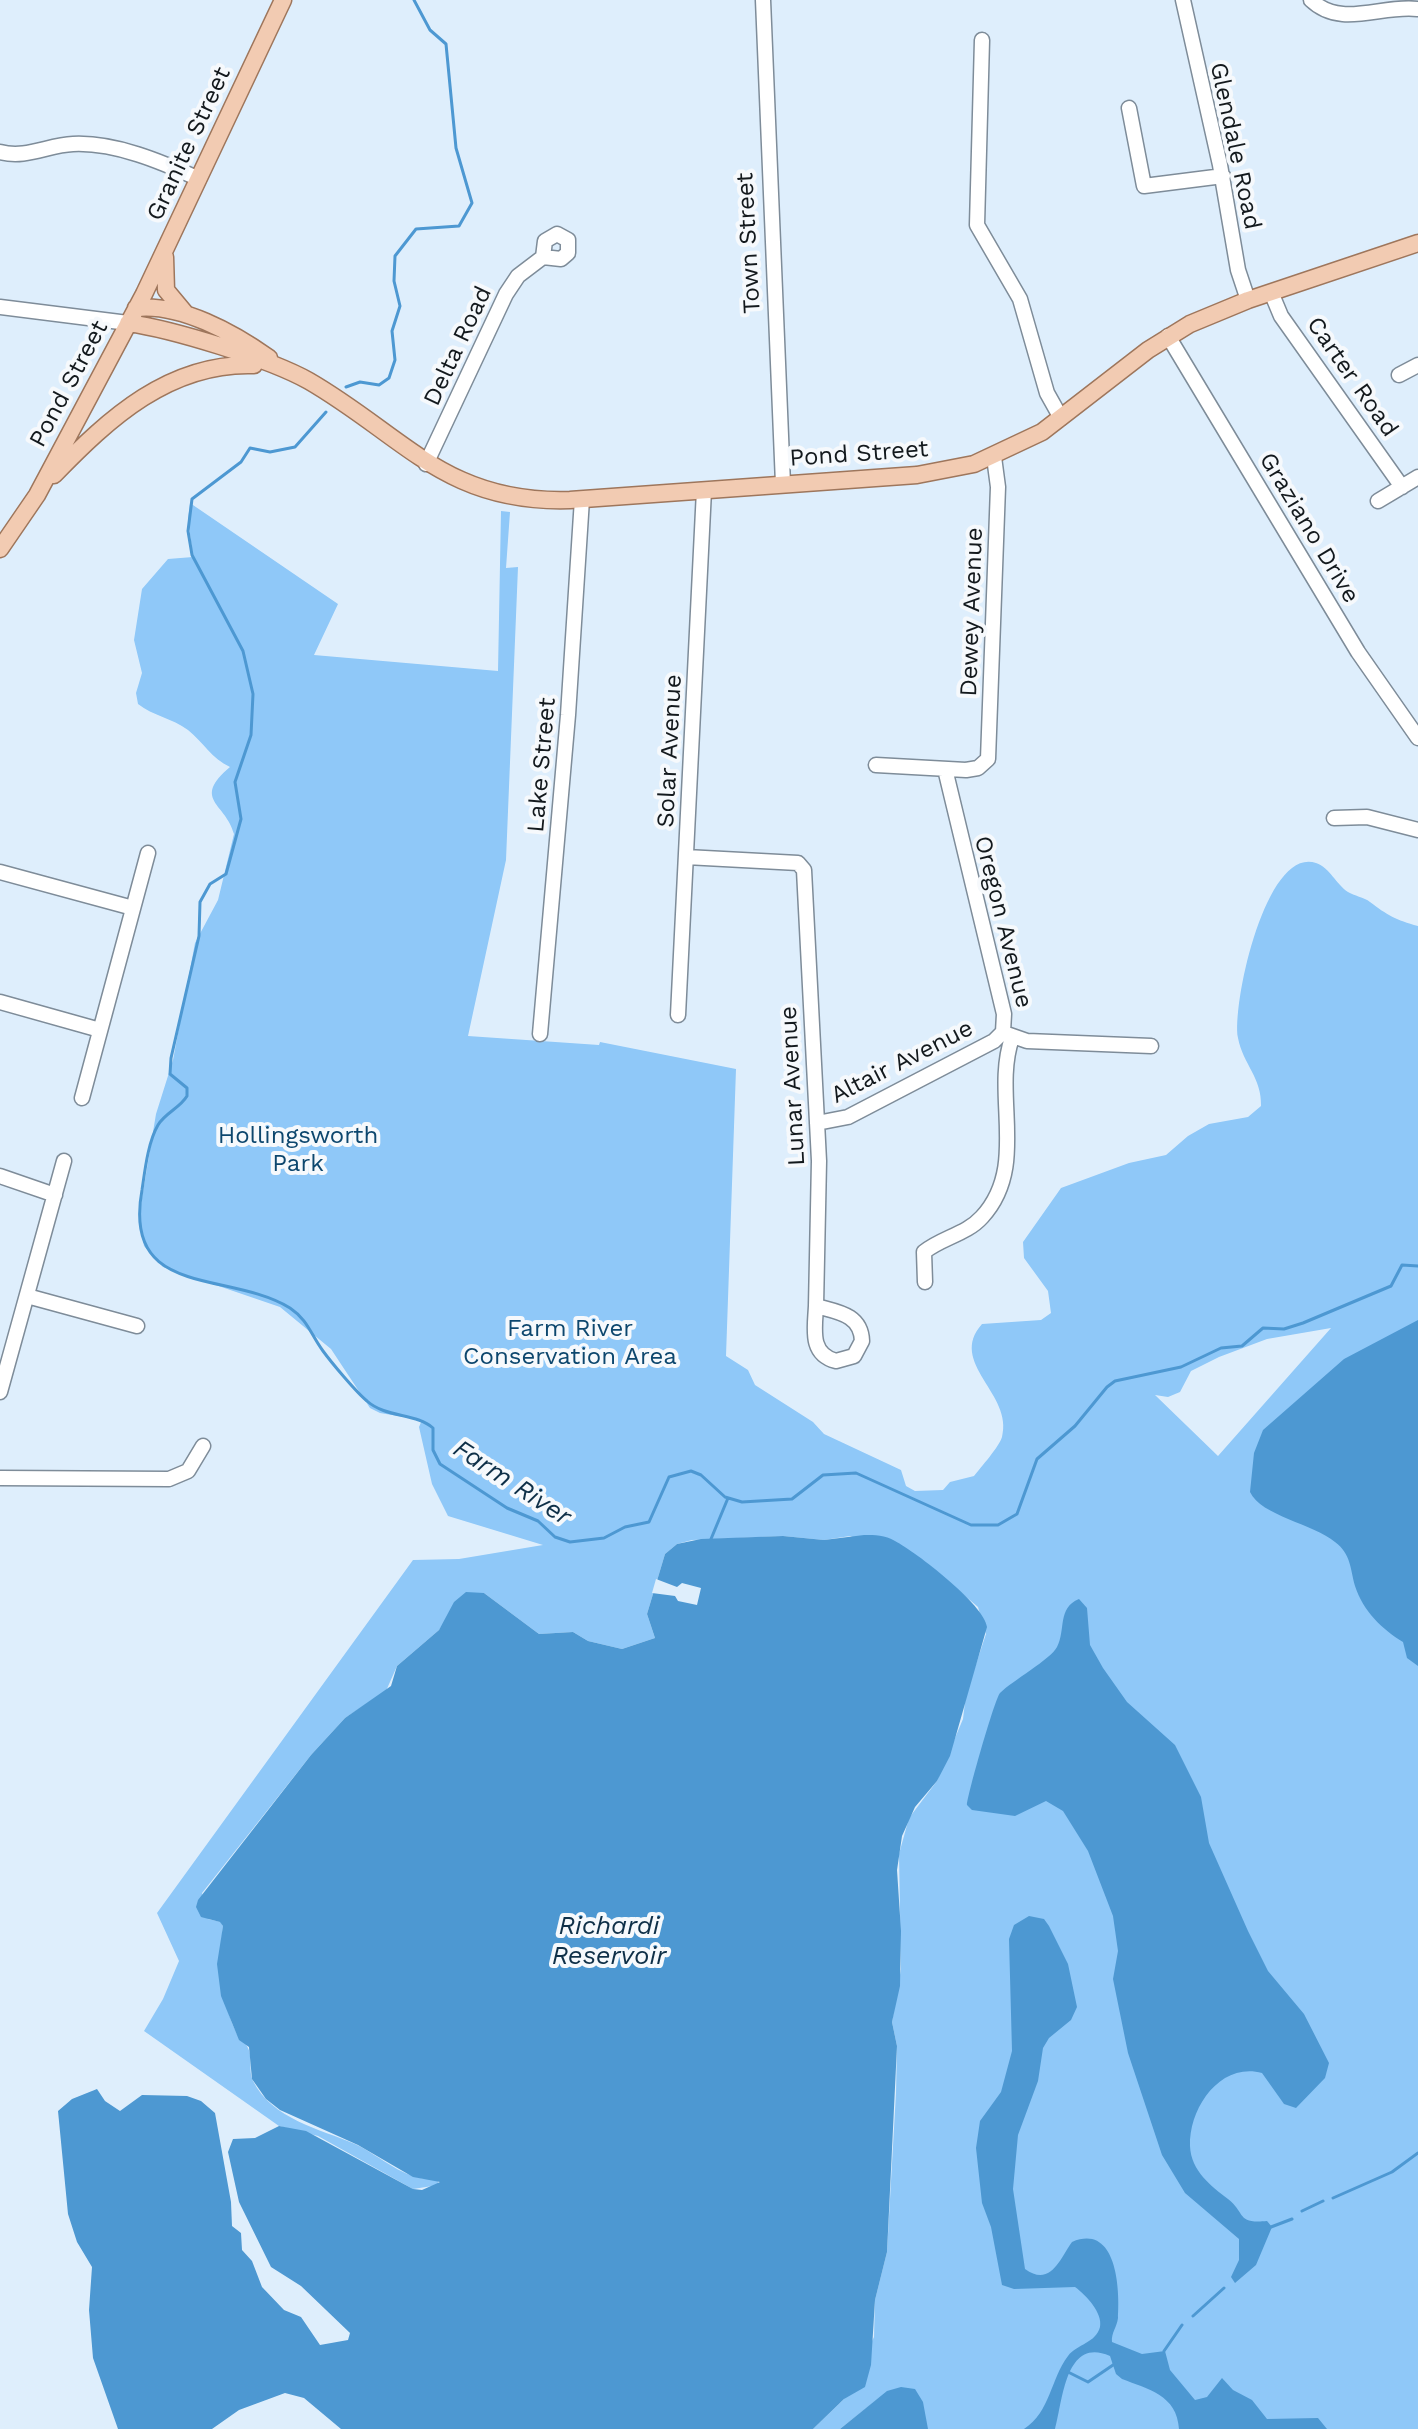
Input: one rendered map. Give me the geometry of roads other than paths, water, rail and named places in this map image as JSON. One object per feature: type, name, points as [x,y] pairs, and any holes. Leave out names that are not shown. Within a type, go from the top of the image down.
[{"type":"main road","name":"Granite Street","points":[[132,315],[283,0]]},
{"type":"main road","points":[[170,240],[164,266],[166,290],[175,305],[194,318]]},
{"type":"main road","name":"Pond Street","points":[[132,315],[165,309],[194,318],[245,343],[329,393],[426,464],[460,482],[499,494],[546,500],[582,499],[929,474],[994,457],[1061,418],[1168,336],[1248,300],[1418,243]]},
{"type":"main road","name":"Pond Street","points":[[132,315],[283,368]]},
{"type":"main road","name":"Pond Street","points":[[0,549],[37,495],[132,315]]},
{"type":"main road","points":[[37,495],[76,452],[119,414],[171,380],[218,366],[283,368]]},
{"type":"street","name":"Town Street","points":[[763,0],[783,484]]},
{"type":"street","name":"Glendale Road","points":[[1183,0],[1223,176],[1235,255],[1248,300]]},
{"type":"street","points":[[1311,0],[1327,11],[1341,15],[1418,9]]},
{"type":"street","points":[[982,40],[977,225],[1020,299],[1047,393],[1061,418]]},
{"type":"street","points":[[1129,108],[1144,186],[1223,176]]},
{"type":"street","points":[[0,152],[18,155],[68,144],[92,145],[160,162],[199,179]]},
{"type":"street","name":"Delta Road","points":[[426,464],[506,294],[518,276],[543,257]]},
{"type":"street","name":"Carter Road","points":[[1271,292],[1281,316],[1402,487]]},
{"type":"street","points":[[0,307],[132,315]]},
{"type":"street","name":"Graziano Drive","points":[[1168,336],[1358,652],[1418,738]]},
{"type":"street","points":[[1399,375],[1418,365]]},
{"type":"street","name":"Dewey Avenue","points":[[945,769],[966,770],[982,766],[988,759],[998,487],[994,457]]},
{"type":"street","points":[[1378,501],[1418,477]]},
{"type":"street","name":"Solar Avenue","points":[[678,1015],[704,490]]},
{"type":"street","name":"Lake Street","points":[[540,1034],[554,903],[582,499]]},
{"type":"street","points":[[876,765],[945,769]]},
{"type":"street","name":"Oregon Avenue","points":[[945,769],[1008,1035],[1151,1046]]},
{"type":"street","points":[[1334,818],[1367,817],[1418,830]]},
{"type":"street","points":[[82,1098],[148,853]]},
{"type":"street","name":"Lunar Avenue","points":[[686,857],[802,865],[817,1123],[816,1306]]},
{"type":"street","points":[[0,872],[133,908]]},
{"type":"street","points":[[0,1002],[100,1030]]},
{"type":"street","points":[[925,1282],[924,1252],[979,1221],[990,1206],[1007,1163],[1008,1035]]},
{"type":"street","name":"Altair Avenue","points":[[817,1123],[848,1117],[1008,1035]]},
{"type":"street","points":[[0,1392],[64,1161]]},
{"type":"street","points":[[0,1176],[55,1195]]},
{"type":"street","points":[[27,1296],[137,1326]]},
{"type":"street","points":[[0,1478],[169,1479],[188,1471],[203,1446]]},
{"type":"water","points":[[1418,1320],[1418,1666],[1407,1658],[1403,1642],[1368,1611],[1355,1586],[1347,1556],[1340,1547],[1326,1536],[1276,1514],[1250,1492],[1254,1453],[1263,1430],[1344,1359]]},
{"type":"water","name":"Richardi Reservoir","points":[[864,1535],[887,1538],[918,1556],[963,1593],[983,1617],[987,1627],[950,1756],[937,1781],[915,1807],[902,1836],[897,1870],[901,1931],[900,1986],[892,2022],[897,2046],[887,2252],[875,2300],[871,2365],[865,2387],[844,2399],[813,2429],[341,2429],[304,2398],[285,2393],[239,2410],[212,2429],[118,2429],[93,2358],[89,2310],[92,2267],[77,2242],[68,2214],[58,2111],[72,2099],[97,2089],[105,2101],[120,2111],[142,2095],[187,2096],[201,2101],[215,2113],[231,2202],[232,2226],[241,2233],[242,2250],[252,2261],[262,2287],[284,2310],[301,2317],[320,2345],[348,2340],[350,2333],[301,2286],[271,2267],[239,2202],[228,2152],[233,2139],[255,2138],[279,2126],[306,2131],[413,2189],[422,2190],[440,2182],[413,2177],[358,2145],[280,2110],[266,2099],[252,2079],[249,2047],[239,2040],[221,1996],[217,1964],[223,1926],[220,1922],[201,1917],[196,1907],[198,1900],[311,1755],[345,1718],[391,1686],[397,1666],[439,1630],[454,1602],[466,1592],[484,1593],[539,1634],[573,1632],[588,1641],[622,1649],[655,1638],[647,1614],[665,1554],[677,1544],[701,1539],[783,1536],[824,1540]]},
{"type":"water","points":[[1079,1599],[1087,1608],[1090,1645],[1103,1668],[1127,1702],[1175,1745],[1201,1797],[1209,1843],[1248,1931],[1268,1971],[1304,2014],[1329,2063],[1325,2078],[1296,2108],[1284,2104],[1262,2073],[1247,2071],[1220,2081],[1201,2103],[1195,2117],[1190,2146],[1198,2170],[1246,2219],[1267,2221],[1272,2227],[1256,2265],[1235,2283],[1231,2277],[1239,2260],[1239,2239],[1185,2193],[1162,2155],[1128,2053],[1113,1979],[1118,1951],[1113,1916],[1088,1851],[1063,1811],[1046,1801],[1015,1816],[972,1810],[967,1805],[1000,1693],[1053,1652],[1060,1640],[1065,1614]]},
{"type":"water","points":[[1029,1916],[1044,1919],[1049,1926],[1068,1964],[1077,2007],[1071,2020],[1049,2038],[1043,2048],[1038,2081],[1018,2135],[1013,2189],[1025,2269],[1034,2274],[1048,2273],[1072,2242],[1087,2239],[1098,2242],[1107,2250],[1116,2276],[1118,2318],[1112,2342],[1142,2354],[1165,2351],[1170,2370],[1195,2400],[1207,2397],[1222,2378],[1233,2390],[1252,2400],[1267,2419],[1318,2418],[1327,2429],[1179,2429],[1173,2408],[1167,2401],[1151,2390],[1122,2379],[1116,2374],[1110,2356],[1095,2352],[1084,2355],[1069,2374],[1055,2429],[1024,2429],[1040,2413],[1068,2356],[1095,2337],[1100,2327],[1093,2305],[1075,2287],[1014,2289],[1002,2285],[991,2227],[982,2203],[976,2148],[980,2121],[1001,2092],[1012,2051],[1009,1939],[1014,1925]]},
{"type":"water","points":[[901,2387],[915,2389],[923,2402],[928,2429],[840,2429],[887,2391]]},
{"type":"waterway","name":"Farm River","points":[[346,387],[360,382],[379,385],[389,378],[395,360],[392,331],[400,306],[394,281],[395,256],[416,229],[459,226],[472,203],[456,148],[446,44],[430,30],[414,0]]},
{"type":"waterway","name":"Farm River","points":[[326,412],[295,447],[270,452],[250,448],[241,462],[192,499],[188,531],[192,555],[243,651],[253,694],[251,735],[235,782],[241,819],[226,874],[210,884],[200,902],[199,936],[171,1058],[170,1074],[187,1088],[187,1096],[158,1125],[144,1174],[140,1225],[148,1249],[164,1265],[185,1276],[265,1296],[290,1308],[367,1401],[433,1428],[433,1450],[440,1464],[507,1508],[538,1521],[555,1537],[570,1542],[604,1538],[625,1527],[649,1522],[669,1477],[691,1471],[701,1475],[725,1497],[742,1502],[792,1499],[823,1475],[856,1473],[971,1525],[998,1525],[1017,1514],[1037,1459],[1075,1426],[1115,1381],[1181,1367],[1221,1348],[1242,1346],[1263,1328],[1284,1329],[1303,1323],[1391,1286],[1402,1265],[1418,1266]]},
{"type":"waterway","points":[[711,1539],[728,1498]]},
{"type":"waterway","points":[[1333,2198],[1392,2172],[1418,2153]]},
{"type":"waterway","points":[[1302,2211],[1323,2201]]},
{"type":"waterway","points":[[1271,2227],[1292,2219]]},
{"type":"waterway","points":[[1193,2316],[1224,2288]]},
{"type":"waterway","points":[[1164,2351],[1182,2325]]},
{"type":"waterway","points":[[1068,2372],[1088,2382],[1116,2363]]},
{"type":"park label","name":"Hollingsworth Park","points":[[298,1150]]},
{"type":"park label","name":"Farm River Conservation Area","points":[[570,1343]]}]
